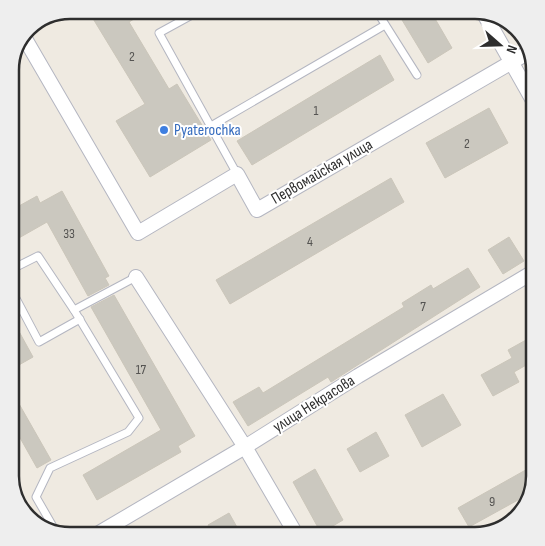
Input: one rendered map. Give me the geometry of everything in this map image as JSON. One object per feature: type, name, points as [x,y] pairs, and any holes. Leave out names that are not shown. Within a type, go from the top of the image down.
[{"type":"street","points":[[487,20],[526,88]]},
{"type":"street","points":[[27,42],[138,233],[237,174]]},
{"type":"street","points":[[511,62],[523,55]]},
{"type":"street","name":"Первомайская улица","points":[[237,174],[257,210],[511,62]]},
{"type":"street","points":[[136,276],[246,447],[292,527]]},
{"type":"street","name":"улица Некрасова","points":[[109,527],[246,447],[358,376],[526,276]]},
{"type":"lane","points":[[185,19],[159,33],[237,174]]},
{"type":"lane","points":[[381,19],[416,75]]},
{"type":"lane","points":[[211,126],[385,25]]},
{"type":"lane","points":[[19,266],[38,256],[80,319],[140,418],[128,432],[50,468],[36,497],[52,524]]},
{"type":"lane","points":[[74,310],[136,276]]},
{"type":"lane","points":[[19,305],[39,342],[80,319]]},
{"type":"building","name":"Pyaterochka","points":[[93,19],[134,19],[129,22],[169,89],[177,84],[211,140],[150,177],[116,121],[145,104]]},
{"type":"building","points":[[401,19],[435,19],[452,48],[428,63]]},
{"type":"building","points":[[380,55],[394,80],[252,165],[237,141]]},
{"type":"building","points":[[489,108],[508,143],[445,178],[426,143]]},
{"type":"building","points":[[391,178],[404,202],[230,304],[216,280]]},
{"type":"building","points":[[62,191],[109,276],[105,278],[109,285],[88,296],[47,222],[19,238],[19,206],[37,196],[40,203]]},
{"type":"building","points":[[509,237],[524,261],[503,274],[488,250]]},
{"type":"building","points":[[468,268],[480,287],[331,382],[328,377],[248,426],[233,402],[259,387],[263,393],[404,307],[402,303],[431,285],[433,289]]},
{"type":"building","points":[[114,295],[195,436],[178,446],[181,452],[97,500],[83,475],[161,430],[91,307]]},
{"type":"building","points":[[19,331],[33,357],[19,365]]},
{"type":"building","points":[[526,340],[526,365],[514,372],[519,382],[493,396],[481,375],[512,358],[508,350]]},
{"type":"building","points":[[443,394],[461,425],[422,447],[405,415]]},
{"type":"building","points":[[19,404],[51,460],[37,468],[19,436]]},
{"type":"building","points":[[376,432],[389,456],[360,472],[347,449]]},
{"type":"building","points":[[315,469],[343,520],[331,527],[318,527],[293,482]]},
{"type":"building","points":[[526,470],[525,486],[521,498],[469,527],[458,508]]},
{"type":"building","points":[[229,513],[237,527],[209,527],[208,525]]},
{"type":"place","name":"Pyaterochka","points":[[164,130]]}]
